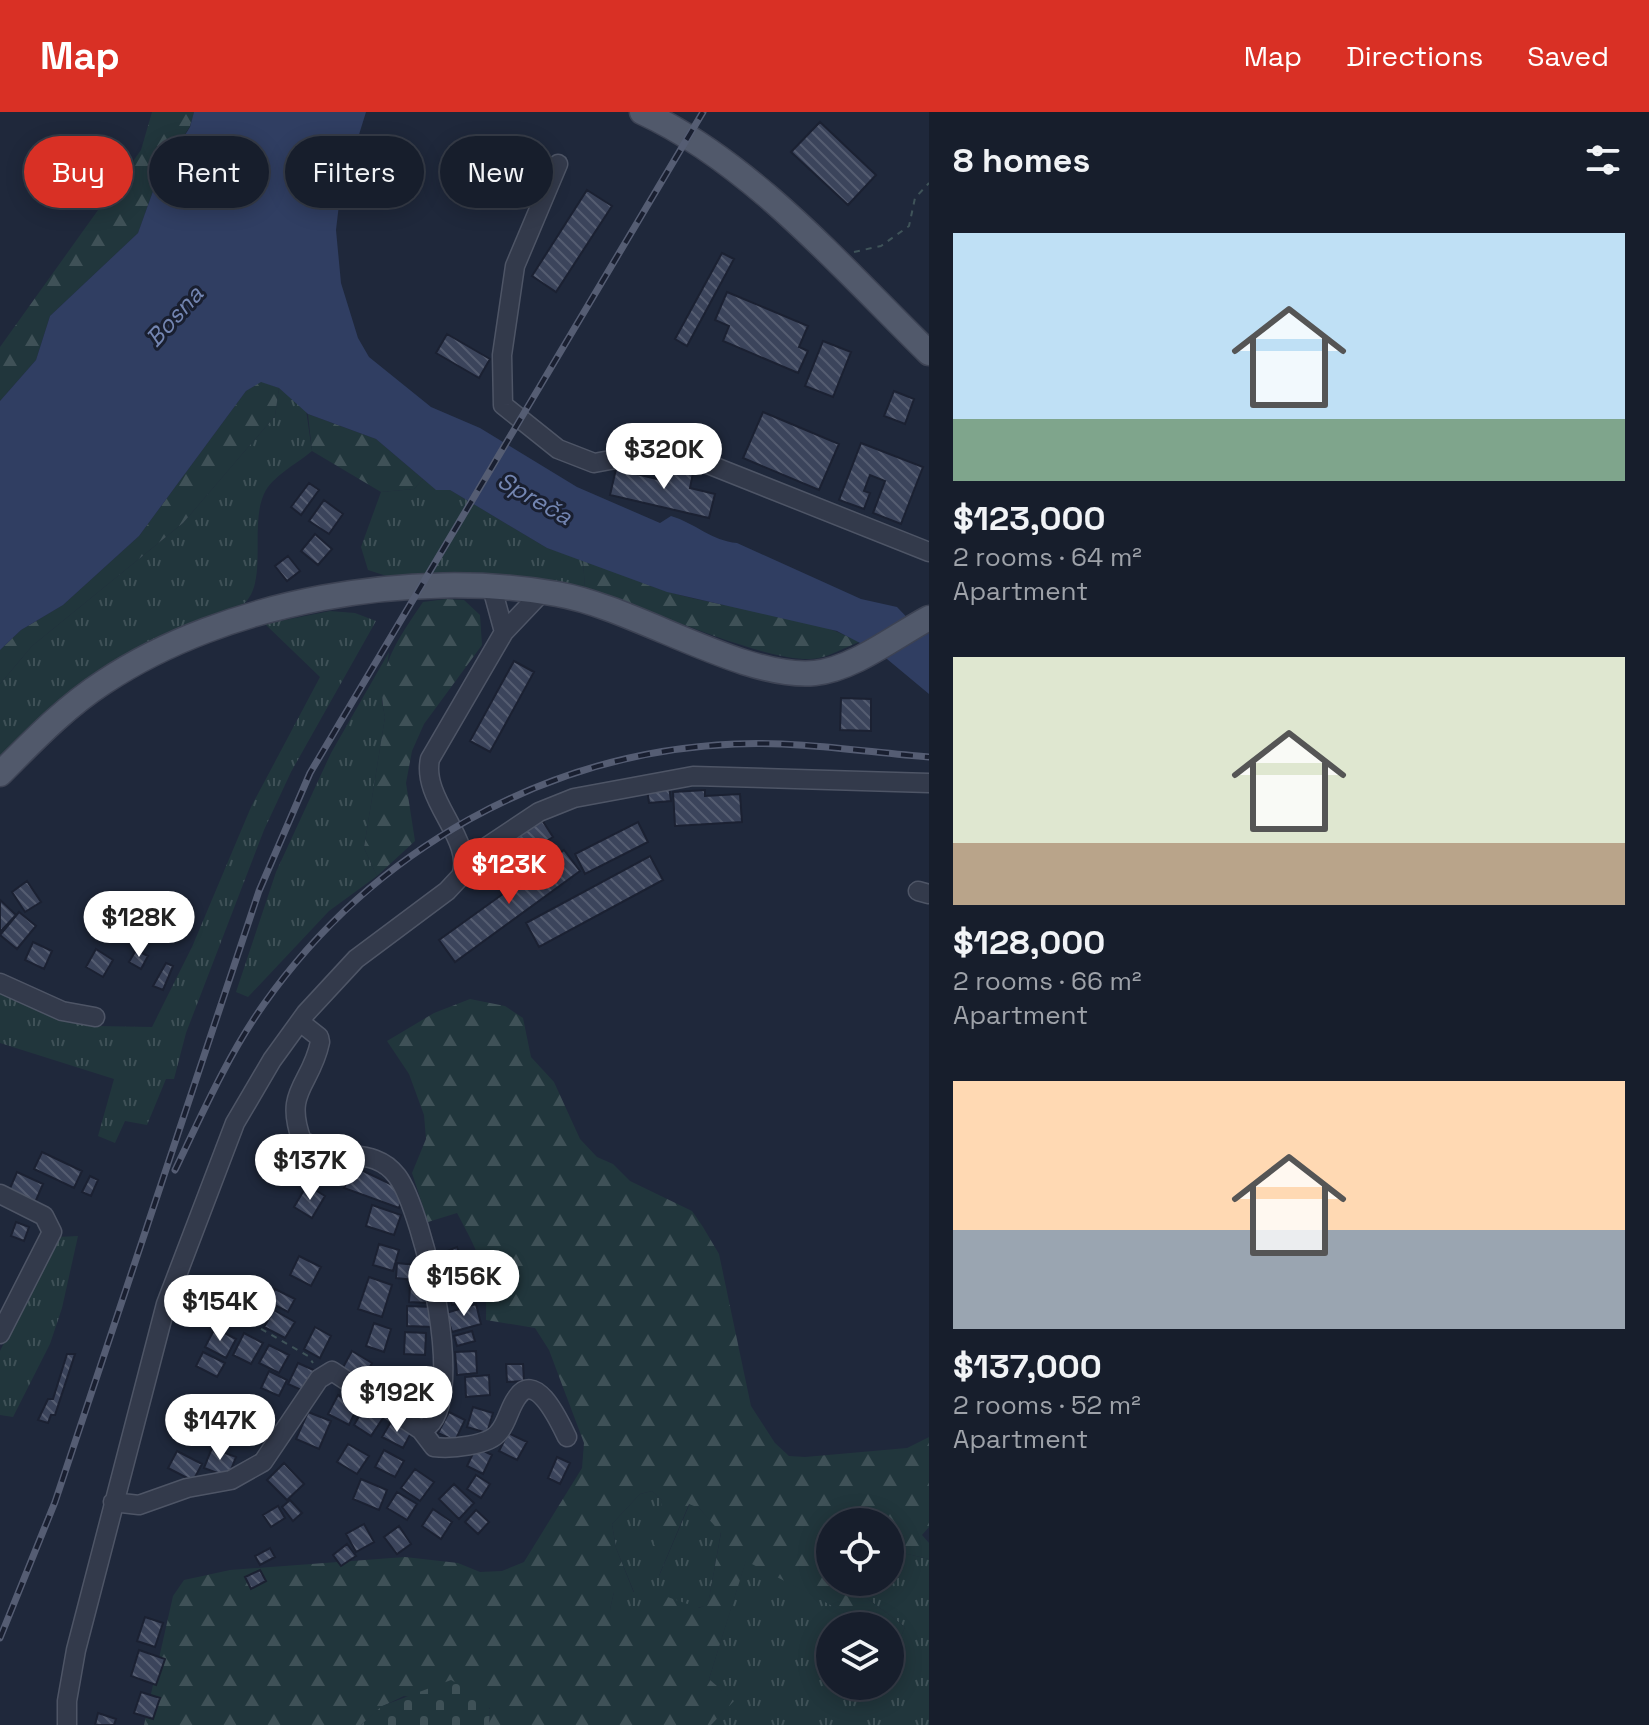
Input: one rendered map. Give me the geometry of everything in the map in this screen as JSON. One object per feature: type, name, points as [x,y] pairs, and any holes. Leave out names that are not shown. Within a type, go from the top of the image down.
[{"type":"main road","points":[[642,112],[708,153],[771,201],[929,353]]},
{"type":"main road","points":[[0,774],[46,727],[106,681],[155,654],[263,612],[374,589],[443,585],[542,592],[602,604],[734,657],[778,669],[814,673],[838,668],[929,618]]},
{"type":"street","points":[[558,164],[515,266],[502,355],[503,405],[558,449],[594,463],[670,449],[929,552]]},
{"type":"street","points":[[492,588],[504,632]]},
{"type":"street","points":[[464,862],[428,770],[434,748],[504,632],[542,592]]},
{"type":"street","points":[[67,1725],[67,1701],[76,1650],[166,1304],[220,1156],[272,1060],[300,1022],[356,959],[456,885],[464,862],[539,812],[574,798],[693,776],[929,783]]},
{"type":"street","points":[[0,983],[62,1011],[95,1017]]},
{"type":"street","points":[[300,1022],[319,1037],[320,1042],[297,1095],[293,1117],[302,1141],[325,1151],[362,1155],[384,1163],[396,1175],[408,1193],[436,1286],[444,1391],[429,1426],[421,1430]]},
{"type":"street","points":[[0,1194],[44,1216],[52,1232],[0,1334]]},
{"type":"street","points":[[113,1502],[139,1505],[187,1488],[231,1480],[263,1462],[323,1376],[332,1371],[421,1430],[434,1447],[447,1449],[491,1439],[499,1434],[517,1395],[527,1390],[539,1392],[552,1405],[567,1437]]},
{"type":"path","points":[[845,255],[881,246],[909,226],[915,198],[929,183]]},
{"type":"path","points":[[209,1299],[308,1356],[323,1376]]},
{"type":"green space","points":[[152,112],[194,112],[184,136],[149,136],[149,202],[138,233],[50,316],[36,360],[0,401],[0,347],[99,208],[133,208],[133,161],[141,150]]},
{"type":"green space","points":[[261,381],[279,388],[275,416],[183,523],[32,646],[0,684],[0,650],[21,630],[63,605],[139,536],[246,391]]},
{"type":"green space","points":[[279,388],[306,410],[312,451],[281,474],[266,490],[258,519],[257,569],[250,596],[233,611],[167,636],[98,673],[58,703],[0,756],[0,684],[32,646],[183,523],[275,416]]},
{"type":"green space","points":[[308,414],[376,439],[423,479],[414,489],[381,492],[312,451]]},
{"type":"green space","points":[[423,479],[437,490],[450,490],[547,548],[583,560],[585,589],[506,575],[449,573],[402,581],[368,570],[361,547],[381,492],[414,489]]},
{"type":"green space","points":[[583,560],[669,592],[814,624],[859,642],[819,658],[798,658],[739,644],[585,589]]},
{"type":"green space","points":[[464,600],[480,615],[482,645],[424,724],[412,751],[406,783],[415,841],[377,876],[364,848],[385,717],[382,700],[386,670],[397,642],[423,602]]},
{"type":"green space","points":[[330,611],[355,613],[376,621],[291,772],[264,830],[186,1033],[174,1079],[166,1079],[147,1125],[125,1121],[115,1143],[98,1136],[114,1079],[0,1043],[0,987],[63,1017],[97,1026],[152,1027],[192,947],[251,807],[320,677],[265,624]]},
{"type":"green space","points":[[389,652],[382,702],[385,717],[364,848],[377,876],[329,911],[248,997],[236,992],[276,872],[331,753]]},
{"type":"green space","points":[[470,999],[505,1006],[523,1018],[531,1057],[554,1082],[580,1139],[597,1157],[613,1164],[630,1181],[692,1211],[703,1227],[719,1254],[751,1406],[775,1443],[789,1456],[805,1457],[907,1448],[929,1437],[929,1527],[922,1535],[929,1543],[929,1559],[904,1553],[904,1508],[816,1508],[816,1596],[866,1596],[885,1612],[844,1612],[746,1561],[709,1679],[734,1701],[711,1725],[489,1725],[490,1708],[404,1696],[383,1706],[361,1725],[144,1725],[173,1596],[184,1580],[230,1570],[405,1557],[458,1563],[480,1572],[502,1571],[524,1562],[582,1468],[584,1443],[549,1350],[535,1328],[486,1320],[484,1275],[472,1241],[457,1213],[428,1222],[412,1173],[426,1139],[424,1115],[409,1074],[387,1041],[434,1013]],"holes":[[[652,1491],[662,1500],[653,1550],[658,1578],[689,1504],[699,1508],[721,1533],[708,1604],[699,1608],[662,1595],[621,1629],[619,1616],[610,1609],[614,1592],[634,1593],[616,1548],[612,1524],[640,1494]]]},
{"type":"green space","points":[[78,1236],[62,1308],[50,1344],[13,1417],[0,1415],[0,1351],[57,1237]]},
{"type":"green space","points":[[652,1491],[662,1500],[659,1576],[690,1503],[699,1508],[721,1532],[708,1605],[621,1630],[610,1609],[614,1592],[634,1592],[616,1548],[612,1524],[640,1494]]},
{"type":"green space","points":[[904,1553],[929,1559],[929,1725],[711,1725],[733,1701],[709,1679],[746,1560],[844,1612],[816,1612],[816,1700],[904,1700],[904,1612],[885,1612],[866,1596],[904,1596]]},
{"type":"green space","points":[[451,1680],[478,1695],[490,1709],[489,1725],[361,1725],[382,1706]]},
{"type":"water","points":[[194,112],[366,112],[359,136],[285,136],[285,208],[339,208],[336,230],[341,283],[358,338],[369,357],[431,407],[480,428],[577,487],[660,523],[671,516],[680,519],[861,599],[897,607],[921,632],[929,633],[929,694],[881,654],[837,631],[667,592],[547,548],[450,490],[436,490],[376,439],[308,414],[279,388],[261,382],[246,391],[139,536],[63,605],[21,630],[0,650],[0,401],[36,360],[50,316],[138,233],[149,202],[149,208],[269,208],[269,136],[184,136]]},
{"type":"building","points":[[820,122],[876,175],[848,205],[791,152]]},
{"type":"building","points":[[587,190],[612,206],[556,292],[532,276]]},
{"type":"building","points":[[722,253],[734,259],[687,346],[675,339]]},
{"type":"building","points":[[727,292],[808,326],[799,347],[808,351],[798,373],[723,341],[729,326],[715,320]]},
{"type":"building","points":[[447,334],[490,359],[479,378],[436,353]]},
{"type":"building","points":[[823,341],[851,352],[833,397],[805,386]]},
{"type":"building","points":[[894,391],[914,399],[905,424],[884,416]]},
{"type":"building","points":[[763,412],[839,444],[819,490],[743,458]]},
{"type":"building","points":[[861,443],[923,467],[901,524],[873,513],[885,481],[870,475],[864,491],[870,493],[864,509],[839,500]]},
{"type":"building","points":[[664,467],[693,473],[690,488],[715,494],[709,518],[610,495],[616,469],[661,480]]},
{"type":"building","points":[[309,483],[319,490],[301,515],[291,507]]},
{"type":"building","points":[[324,500],[343,514],[329,534],[309,521]]},
{"type":"building","points":[[315,534],[332,549],[318,565],[301,551]]},
{"type":"building","points":[[288,556],[300,571],[287,581],[275,566]]},
{"type":"building","points":[[514,661],[534,672],[490,752],[470,741]]},
{"type":"building","points":[[841,698],[871,699],[871,731],[840,730]]},
{"type":"building","points":[[669,786],[671,801],[649,803],[647,788]]},
{"type":"building","points":[[705,790],[705,796],[740,794],[742,822],[675,826],[673,792]]},
{"type":"building","points":[[542,820],[553,837],[504,868],[499,859],[512,851],[506,842]]},
{"type":"building","points":[[638,822],[648,842],[585,874],[575,854]]},
{"type":"building","points":[[564,850],[580,871],[455,962],[439,940]]},
{"type":"building","points":[[650,856],[663,880],[539,947],[526,923]]},
{"type":"building","points":[[27,881],[41,902],[25,912],[12,892]]},
{"type":"building","points":[[0,900],[16,915],[0,932]]},
{"type":"building","points":[[19,912],[36,926],[17,949],[0,935]]},
{"type":"building","points":[[33,942],[52,951],[44,969],[25,960]]},
{"type":"building","points":[[96,949],[113,960],[103,977],[86,967]]},
{"type":"building","points":[[136,950],[148,956],[141,969],[129,962]]},
{"type":"building","points":[[166,963],[173,966],[163,990],[153,986]]},
{"type":"building","points":[[42,1152],[82,1171],[74,1188],[34,1169]]},
{"type":"building","points":[[353,1166],[405,1191],[399,1208],[344,1188]]},
{"type":"building","points":[[17,1172],[43,1184],[34,1205],[8,1193]]},
{"type":"building","points":[[90,1176],[98,1180],[91,1196],[82,1192]]},
{"type":"building","points":[[307,1185],[325,1196],[312,1218],[294,1207]]},
{"type":"building","points":[[372,1205],[401,1215],[394,1235],[366,1226]]},
{"type":"building","points":[[16,1222],[29,1227],[24,1241],[11,1236]]},
{"type":"building","points":[[379,1244],[399,1250],[393,1271],[373,1265]]},
{"type":"building","points":[[457,1247],[465,1268],[443,1277],[435,1256]]},
{"type":"building","points":[[299,1256],[321,1267],[311,1286],[290,1275]]},
{"type":"building","points":[[397,1263],[425,1266],[424,1281],[396,1278]]},
{"type":"building","points":[[471,1275],[477,1298],[452,1305],[446,1282]]},
{"type":"building","points":[[369,1277],[392,1285],[382,1317],[358,1309]]},
{"type":"building","points":[[410,1286],[429,1286],[428,1303],[409,1302]]},
{"type":"building","points":[[275,1289],[295,1299],[288,1312],[269,1302]]},
{"type":"building","points":[[252,1295],[265,1304],[254,1320],[241,1311]]},
{"type":"building","points":[[476,1304],[481,1324],[452,1332],[446,1313]]},
{"type":"building","points":[[407,1306],[433,1307],[433,1327],[407,1326]]},
{"type":"building","points":[[274,1310],[295,1322],[285,1338],[264,1327]]},
{"type":"building","points":[[374,1323],[391,1329],[384,1352],[366,1346]]},
{"type":"building","points":[[315,1327],[331,1336],[320,1358],[304,1349]]},
{"type":"building","points":[[215,1328],[236,1339],[226,1358],[205,1347]]},
{"type":"building","points":[[472,1331],[475,1341],[457,1346],[454,1336]]},
{"type":"building","points":[[405,1332],[426,1333],[425,1355],[404,1354]]},
{"type":"building","points":[[244,1333],[263,1343],[251,1364],[233,1355]]},
{"type":"building","points":[[269,1345],[289,1355],[279,1373],[259,1363]]},
{"type":"building","points":[[352,1351],[372,1363],[362,1382],[341,1371]]},
{"type":"building","points":[[476,1351],[477,1373],[457,1375],[455,1352]]},
{"type":"building","points":[[203,1352],[225,1363],[217,1377],[196,1366]]},
{"type":"building","points":[[67,1354],[75,1354],[55,1415],[51,1415],[48,1423],[38,1420],[48,1399],[53,1399]]},
{"type":"building","points":[[298,1363],[318,1372],[308,1393],[288,1384]]},
{"type":"building","points":[[506,1364],[523,1364],[524,1381],[507,1382]]},
{"type":"building","points":[[405,1368],[432,1371],[430,1393],[403,1390]]},
{"type":"building","points":[[269,1371],[287,1380],[279,1396],[261,1388]]},
{"type":"building","points":[[489,1375],[490,1395],[466,1397],[465,1377]]},
{"type":"building","points":[[338,1395],[358,1406],[349,1425],[328,1414]]},
{"type":"building","points":[[365,1406],[383,1418],[371,1436],[354,1425]]},
{"type":"building","points":[[473,1407],[493,1413],[487,1433],[467,1427]]},
{"type":"building","points":[[308,1412],[331,1421],[319,1449],[296,1439]]},
{"type":"building","points":[[449,1412],[465,1420],[455,1441],[438,1433]]},
{"type":"building","points":[[244,1414],[266,1424],[258,1442],[236,1432]]},
{"type":"building","points":[[392,1420],[412,1431],[403,1448],[382,1437]]},
{"type":"building","points":[[508,1433],[527,1442],[517,1460],[499,1451]]},
{"type":"building","points":[[348,1444],[369,1456],[357,1474],[337,1462]]},
{"type":"building","points":[[476,1447],[492,1455],[483,1474],[467,1466]]},
{"type":"building","points":[[212,1448],[236,1457],[228,1477],[204,1468]]},
{"type":"building","points":[[384,1450],[404,1461],[395,1477],[375,1467]]},
{"type":"building","points":[[177,1451],[202,1464],[193,1481],[168,1468]]},
{"type":"building","points":[[557,1457],[570,1463],[560,1484],[548,1478]]},
{"type":"building","points":[[284,1463],[304,1484],[287,1500],[267,1480]]},
{"type":"building","points":[[415,1469],[434,1482],[420,1501],[401,1488]]},
{"type":"building","points":[[476,1475],[490,1484],[481,1498],[467,1489]]},
{"type":"building","points":[[361,1479],[387,1490],[379,1510],[353,1499]]},
{"type":"building","points":[[454,1484],[474,1503],[459,1519],[439,1499]]},
{"type":"building","points":[[397,1492],[417,1504],[407,1520],[387,1508]]},
{"type":"building","points":[[290,1500],[302,1513],[293,1521],[282,1507]]},
{"type":"building","points":[[278,1506],[285,1518],[271,1527],[263,1515]]},
{"type":"building","points":[[433,1509],[452,1522],[441,1539],[422,1526]]},
{"type":"building","points":[[476,1510],[489,1522],[478,1534],[465,1522]]},
{"type":"building","points":[[364,1524],[374,1542],[356,1552],[346,1534]]},
{"type":"building","points":[[399,1526],[411,1544],[397,1554],[384,1537]]},
{"type":"building","points":[[347,1544],[356,1556],[341,1566],[333,1555]]},
{"type":"building","points":[[270,1548],[275,1557],[260,1565],[255,1556]]},
{"type":"building","points":[[260,1570],[266,1581],[251,1589],[245,1577]]},
{"type":"building","points":[[145,1617],[163,1623],[155,1647],[137,1641]]},
{"type":"building","points":[[139,1650],[165,1659],[156,1685],[131,1676]]},
{"type":"building","points":[[141,1692],[160,1698],[153,1719],[134,1713]]},
{"type":"building","points":[[98,1713],[116,1719],[114,1725],[95,1725]]},
{"type":"railway","points":[[0,1638],[55,1502],[259,891],[310,773],[703,112]]},
{"type":"railway","points":[[175,1170],[239,1044],[264,1004],[308,949],[357,900],[411,856],[470,819],[532,789],[597,766],[665,751],[759,743],[929,757]]},
{"type":"water label","name":"Bosna","points":[[174,316]]},
{"type":"water label","name":"Spreča","points":[[535,498]]}]
